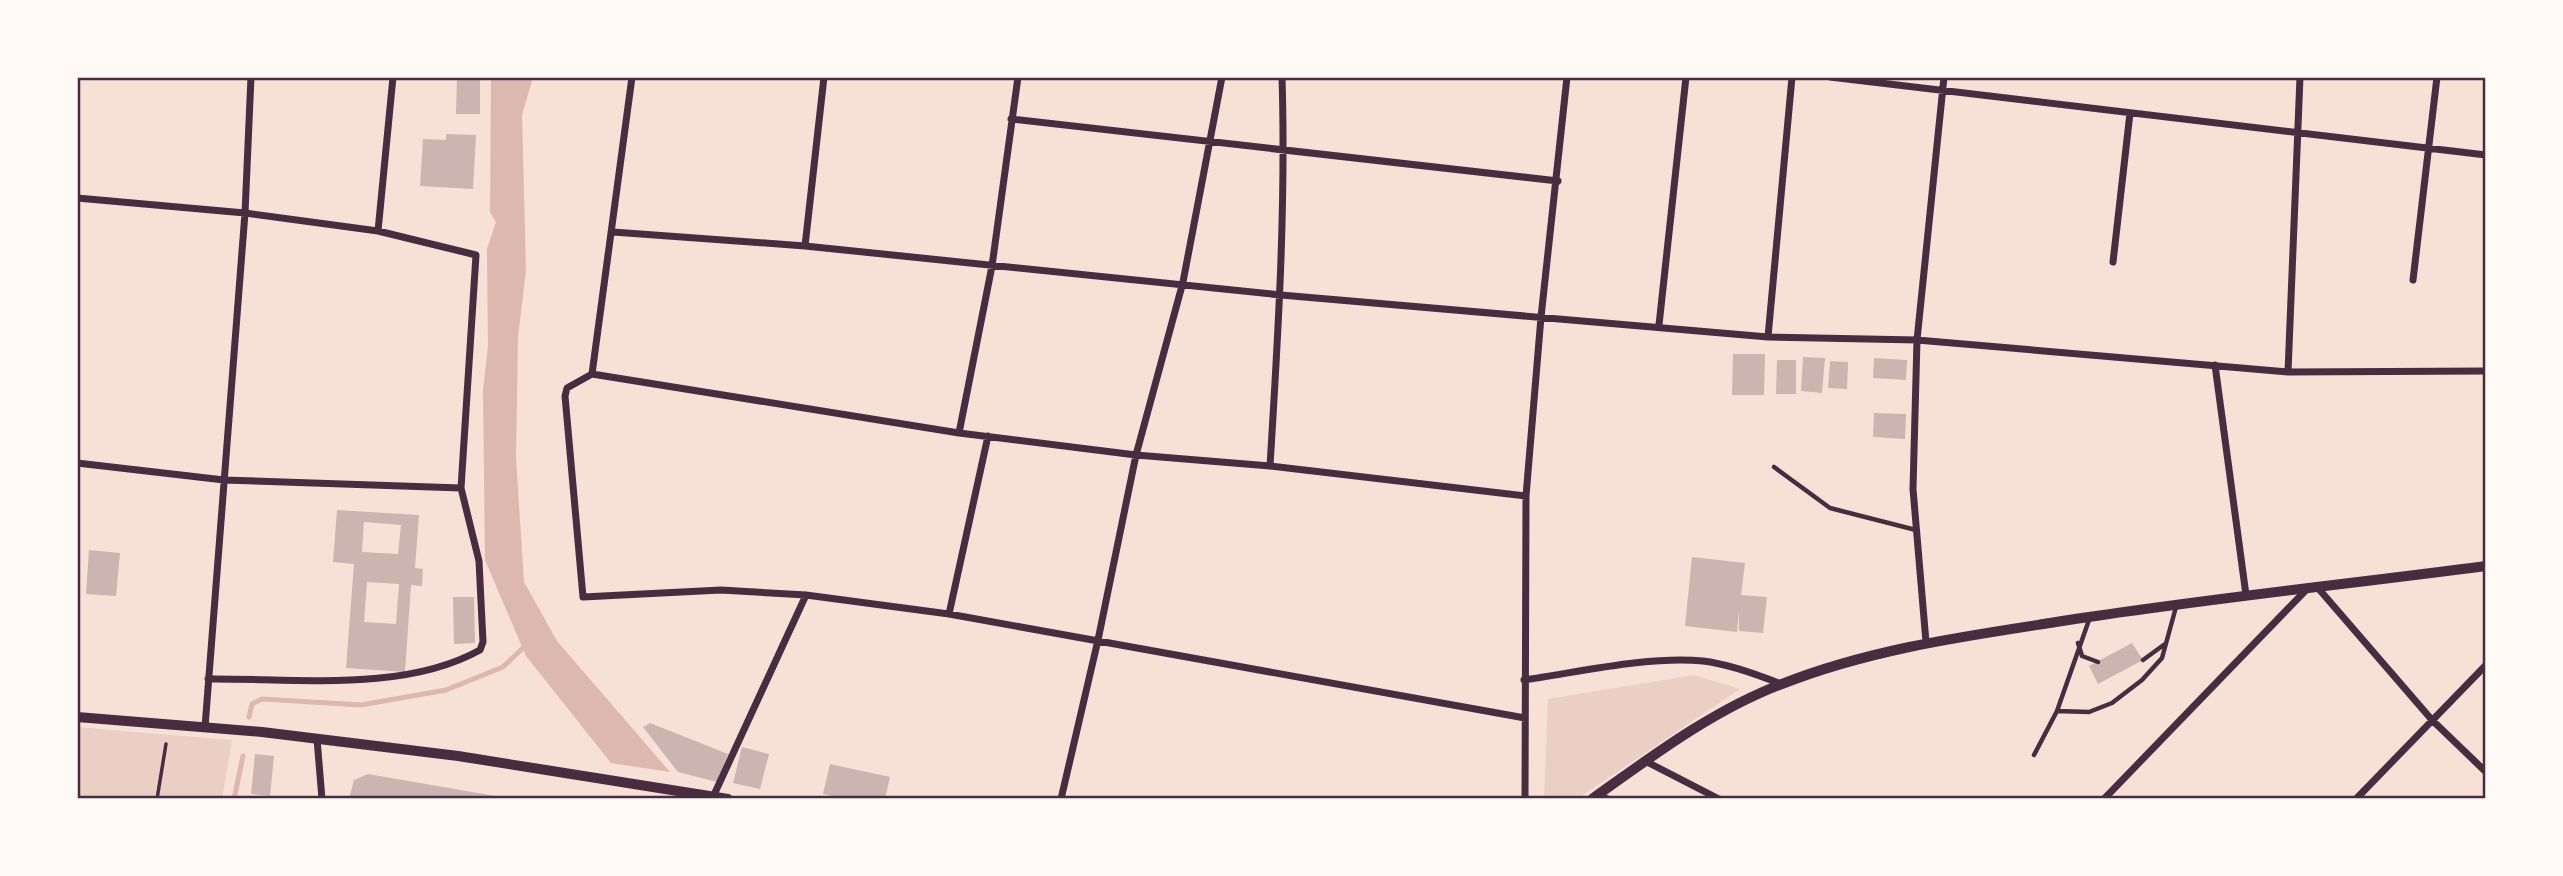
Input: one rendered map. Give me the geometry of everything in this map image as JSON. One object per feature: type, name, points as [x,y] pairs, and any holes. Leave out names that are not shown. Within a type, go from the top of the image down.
[{"type":"street","points":[[205,727],[245,213],[251,77]]},
{"type":"street","points":[[378,231],[393,77]]},
{"type":"street","points":[[592,374],[632,77]]},
{"type":"street","points":[[805,246],[824,77]]},
{"type":"street","points":[[959,433],[992,265],[1018,77]]},
{"type":"street","points":[[1061,799],[1098,640],[1136,455],[1183,282],[1222,77]]},
{"type":"street","points":[[1270,466],[1281,295],[1285,152],[1282,77]]},
{"type":"street","points":[[1525,799],[1526,496],[1541,317],[1558,181],[1567,77]]},
{"type":"street","points":[[1659,325],[1686,77]]},
{"type":"street","points":[[1768,337],[1792,77]]},
{"type":"street","points":[[1830,77],[2486,155]]},
{"type":"street","points":[[1926,642],[1913,489],[1917,340],[1944,77]]},
{"type":"street","points":[[2288,372],[2300,77]]},
{"type":"street","points":[[2413,280],[2437,77]]},
{"type":"street","points":[[2113,262],[2130,113]]},
{"type":"street","points":[[1011,119],[1558,181]]},
{"type":"street","points":[[77,198],[245,213],[378,231],[476,255],[461,488],[479,561],[484,642],[480,650],[465,659],[411,675],[368,678],[208,679]]},
{"type":"street","points":[[613,232],[805,246],[1183,282],[1281,295],[1659,325],[1768,337],[1917,340],[2288,372],[2486,371]]},
{"type":"street","points":[[2214,365],[2246,595]]},
{"type":"street","points":[[1525,718],[949,614],[806,595],[721,590],[583,597],[565,396],[567,388],[592,374],[959,433],[1136,455],[1270,466],[1526,496]]},
{"type":"street","points":[[949,614],[988,436]]},
{"type":"street","points":[[77,463],[225,480],[461,488]]},
{"type":"street","points":[[1594,797],[1645,761],[1743,702],[1781,684],[1926,642],[2176,604],[2486,566]]},
{"type":"street","points":[[2313,589],[2432,720],[2486,772]]},
{"type":"street","points":[[2104,799],[2313,589]]},
{"type":"street","points":[[713,797],[806,595]]},
{"type":"street","points":[[1524,680],[1674,660],[1716,664],[1781,684]]},
{"type":"street","points":[[2356,799],[2486,665]]},
{"type":"street","points":[[77,717],[317,738],[601,778],[728,799]]},
{"type":"street","points":[[317,738],[322,799]]},
{"type":"street","points":[[1645,761],[1716,797]]},
{"type":"street","points":[[1594,797],[1608,799]]},
{"type":"street","points":[[1703,799],[1716,797]]},
{"type":"lane","points":[[1774,467],[1830,509],[1916,530]]},
{"type":"lane","points":[[2057,711],[2089,712],[2112,703],[2142,680],[2162,658],[2176,604]]},
{"type":"lane","points":[[2034,755],[2057,711],[2078,642],[2090,617]]},
{"type":"lane","points":[[2078,642],[2082,656],[2098,662]]},
{"type":"lane","points":[[2143,660],[2167,643]]},
{"type":"path","points":[[157,799],[166,744]]},
{"type":"shaded area","points":[[491,77],[533,77],[522,115],[526,271],[518,337],[516,458],[524,582],[557,641],[670,772],[611,763],[526,656],[485,560],[483,390],[488,346],[487,249],[496,222],[490,212]]},
{"type":"shaded area","points":[[1694,675],[1740,689],[1577,799],[1544,799],[1548,699]]},
{"type":"shaded area","points":[[77,727],[232,740],[222,799],[77,797]]},
{"type":"building","points":[[457,77],[480,77],[480,114],[456,114]]},
{"type":"building","points":[[446,134],[476,135],[473,189],[420,186],[423,139],[446,140]]},
{"type":"building","points":[[1733,354],[1765,354],[1764,395],[1732,395]]},
{"type":"building","points":[[1803,357],[1825,358],[1822,393],[1801,391]]},
{"type":"building","points":[[1874,358],[1907,360],[1906,380],[1873,378]]},
{"type":"building","points":[[1777,360],[1796,360],[1796,394],[1776,394]]},
{"type":"building","points":[[1830,361],[1848,362],[1847,389],[1828,388]]},
{"type":"building","points":[[1874,413],[1906,414],[1905,439],[1873,437]]},
{"type":"building","points":[[337,510],[419,515],[415,568],[423,569],[422,586],[411,585],[405,672],[346,668],[354,564],[333,562]],"holes":[[[364,522],[401,525],[398,554],[362,552]],[[367,582],[399,584],[396,624],[364,622]]]},
{"type":"building","points":[[89,550],[120,553],[116,596],[86,594]]},
{"type":"building","points":[[1692,557],[1745,563],[1741,595],[1767,597],[1763,633],[1739,631],[1739,611],[1737,632],[1685,626]]},
{"type":"building","points":[[453,597],[474,597],[475,643],[454,644]]},
{"type":"building","points":[[2132,643],[2143,660],[2098,684],[2089,666]]},
{"type":"building","points":[[650,723],[728,754],[717,782],[678,772],[643,727]]},
{"type":"building","points":[[742,747],[769,754],[760,789],[733,783]]},
{"type":"building","points":[[255,754],[274,756],[270,796],[251,794]]},
{"type":"building","points":[[830,764],[890,777],[885,799],[845,799],[823,794]]},
{"type":"building","points":[[368,774],[507,799],[349,799],[354,780]]},
{"type":"waterway","points":[[249,717],[252,704],[262,699],[361,705],[446,690],[503,667],[527,644]]},
{"type":"waterway","points":[[234,799],[243,756]]}]
